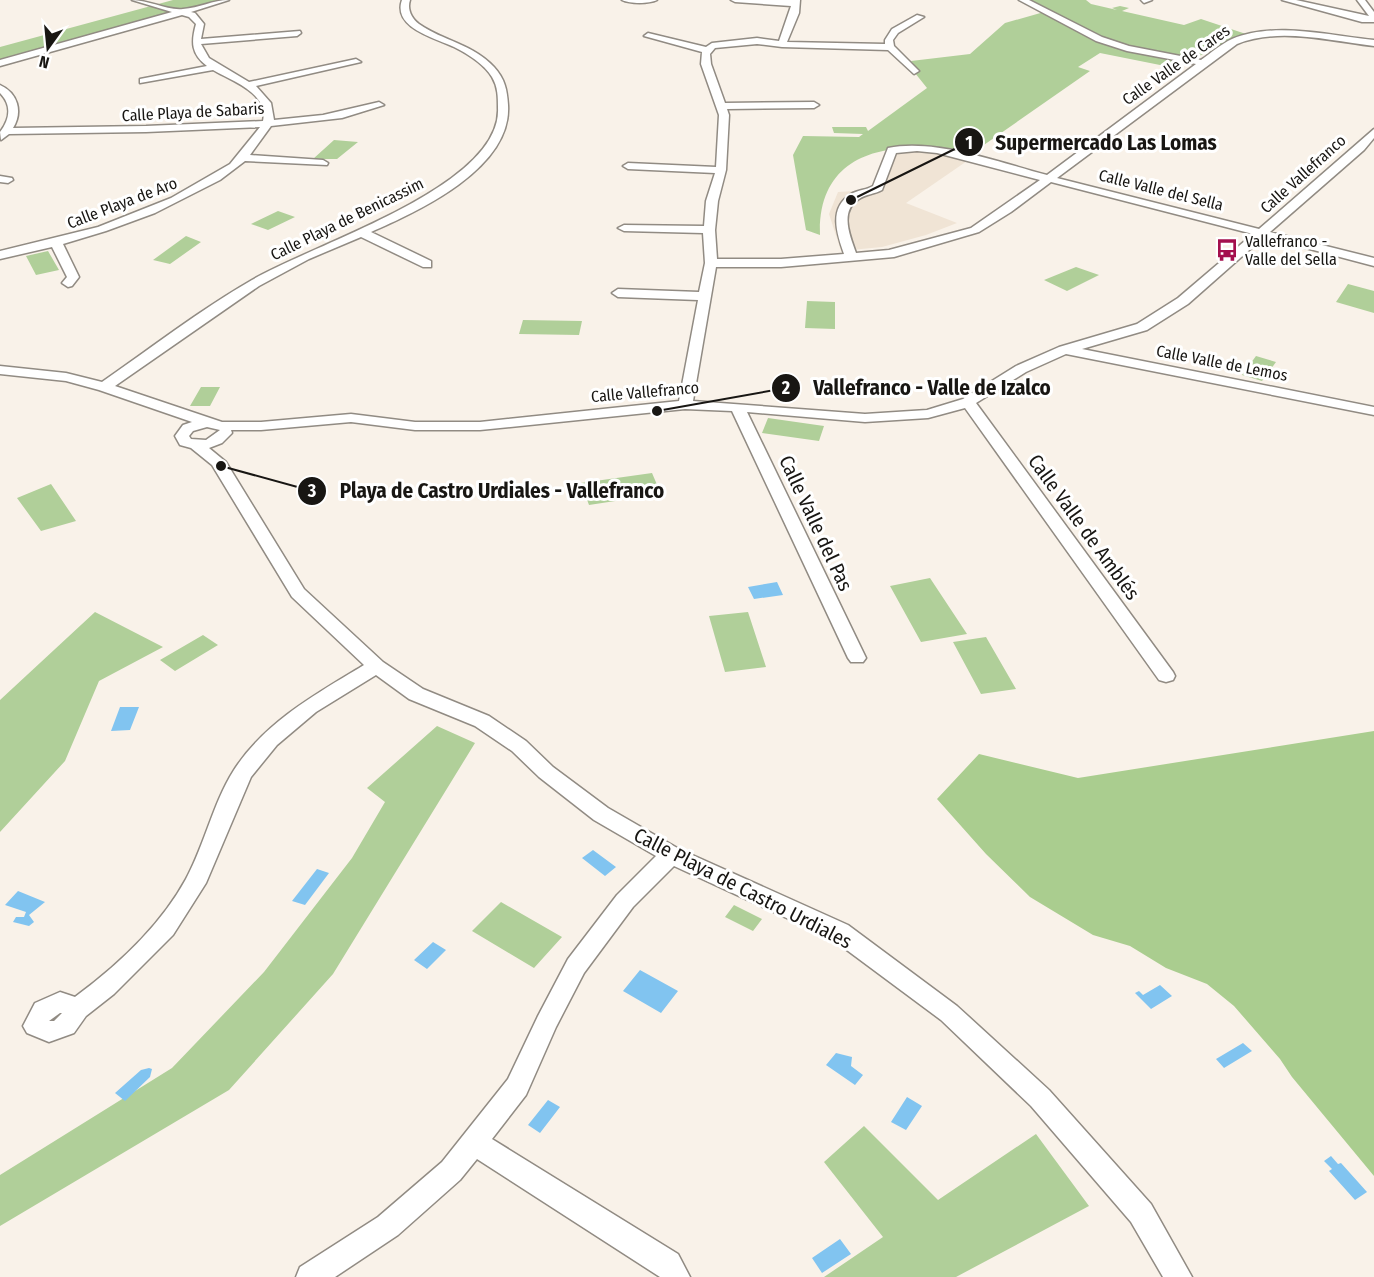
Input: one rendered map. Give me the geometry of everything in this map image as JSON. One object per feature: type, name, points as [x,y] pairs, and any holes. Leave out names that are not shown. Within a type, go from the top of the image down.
[{"type":"street","points":[[136,0],[192,15],[200,24],[196,42],[198,49],[214,67],[249,85],[265,99],[270,111],[270,123]]},
{"type":"street","points":[[0,53],[195,0]]},
{"type":"street","points":[[0,63],[225,0]]},
{"type":"street","name":"Calle Playa de Benicassim","points":[[104,387],[241,292],[312,252],[361,232],[435,195],[472,169],[488,152],[503,128],[507,112],[502,86],[480,59],[460,46],[426,31],[410,20],[404,6],[406,0]]},
{"type":"street","points":[[626,0],[653,0]]},
{"type":"street","points":[[735,0],[796,2],[795,13],[782,44]]},
{"type":"street","points":[[1023,0],[1099,39],[1126,48],[1203,63]]},
{"type":"street","points":[[1286,0],[1374,19]]},
{"type":"street","points":[[1361,0],[1374,19]]},
{"type":"street","points":[[914,71],[890,47],[889,40],[895,31],[920,17]]},
{"type":"street","points":[[196,42],[297,33]]},
{"type":"street","name":"Calle Valle de Cares","points":[[711,263],[781,263],[890,254],[975,230],[1007,210],[1237,40],[1253,35],[1301,36],[1374,43]]},
{"type":"street","points":[[648,36],[707,50]]},
{"type":"street","points":[[685,405],[711,263],[709,230],[712,201],[721,170],[724,115],[706,64],[707,50],[712,46],[732,42],[890,47]]},
{"type":"street","points":[[249,85],[356,63]]},
{"type":"street","points":[[143,81],[214,67]]},
{"type":"street","points":[[0,88],[9,95],[15,105],[15,116],[4,134]]},
{"type":"street","name":"Calle Playa de Sabaris","points":[[4,134],[270,123],[326,118],[379,105]]},
{"type":"street","points":[[721,106],[814,105]]},
{"type":"street","name":"Calle Playa de Aro","points":[[0,255],[57,244],[136,217],[178,199],[222,175],[243,158],[270,123]]},
{"type":"street","name":"Calle Vallefranco","points":[[219,429],[351,418],[415,426],[480,426],[685,405],[738,407],[865,418],[928,414],[968,402],[1021,369],[1064,350],[1142,327],[1183,301],[1264,233],[1360,148],[1374,132]]},
{"type":"street","name":"Calle Valle del Sella","points":[[851,257],[842,228],[841,216],[852,198],[878,188],[892,150],[917,148],[937,150],[1374,262]]},
{"type":"street","points":[[1360,148],[1374,151]]},
{"type":"street","points":[[243,158],[323,163]]},
{"type":"street","points":[[628,165],[721,170]]},
{"type":"street","points":[[624,228],[709,230]]},
{"type":"street","points":[[361,232],[427,264]]},
{"type":"street","points":[[57,244],[73,277],[68,283]]},
{"type":"street","points":[[618,293],[705,296]]},
{"type":"street","name":"Calle Valle de Lemos","points":[[1064,350],[1374,411]]},
{"type":"street","points":[[0,370],[66,377],[104,387],[219,429]]},
{"type":"street","points":[[133,397],[184,432],[194,425],[219,429]]},
{"type":"street","name":"Calle Valle de Amblés","points":[[968,402],[1166,676]]},
{"type":"street","name":"Calle Valle del Pas","points":[[738,407],[857,658]]},
{"type":"street","points":[[196,445],[211,443],[219,429]]},
{"type":"street","points":[[212,456],[219,429]]},
{"type":"street","name":"Calle Playa de Castro Urdiales","points":[[184,432],[182,439],[212,456],[298,593],[376,666],[416,694],[482,721],[519,746],[546,772],[601,814],[671,855],[840,932],[949,1013],[1040,1098],[1142,1213],[1178,1277]]},
{"type":"street","points":[[77,1009],[106,987],[165,928],[195,883],[221,829],[242,774],[270,740],[309,707],[376,666]]},
{"type":"street","points":[[310,1277],[388,1226],[451,1171],[475,1143],[517,1087],[546,1023],[576,966],[625,901],[671,855]]},
{"type":"street","points":[[475,1143],[668,1264],[676,1277]]},
{"type":"shaded area","points":[[919,150],[943,153],[967,161],[906,203],[957,223],[926,235],[882,247],[841,251],[829,214],[838,192],[871,190],[896,151]]},
{"type":"green space","points":[[173,0],[225,0],[0,63],[0,47]]},
{"type":"green space","points":[[1020,0],[1086,0],[1091,4],[1117,10],[1112,8],[1120,6],[1129,8],[1122,11],[1184,25],[1201,19],[1249,35],[1232,40],[1175,68],[1100,53],[1078,67],[1090,71],[968,156],[916,148],[867,155],[848,166],[832,183],[823,205],[820,235],[806,230],[793,155],[803,136],[859,137],[863,134],[834,133],[832,127],[866,127],[868,131],[927,88],[915,73],[920,72],[911,61],[970,54],[1005,23],[1044,12]]},
{"type":"green space","points":[[334,140],[358,142],[337,159],[313,159]]},
{"type":"green space","points":[[278,211],[295,217],[268,230],[251,224]]},
{"type":"green space","points":[[186,236],[201,242],[170,264],[153,260]]},
{"type":"green space","points":[[48,251],[59,270],[36,275],[26,256]]},
{"type":"green space","points":[[1076,267],[1099,275],[1067,291],[1044,280]]},
{"type":"green space","points":[[1348,284],[1374,291],[1374,313],[1336,302]]},
{"type":"green space","points":[[807,301],[835,302],[835,329],[805,328]]},
{"type":"green space","points":[[523,320],[582,321],[579,335],[519,334]]},
{"type":"green space","points":[[1256,356],[1276,362],[1262,381],[1242,375]]},
{"type":"green space","points":[[201,387],[220,387],[210,406],[190,406]]},
{"type":"green space","points":[[768,418],[824,426],[819,441],[762,433]]},
{"type":"green space","points":[[652,473],[661,494],[589,505],[581,483]]},
{"type":"green space","points":[[51,484],[76,521],[41,531],[17,498]]},
{"type":"green space","points":[[930,578],[967,634],[921,642],[890,586]]},
{"type":"green space","points":[[95,612],[163,647],[99,681],[65,761],[0,832],[0,700]]},
{"type":"green space","points":[[748,612],[766,667],[725,672],[709,616]]},
{"type":"green space","points":[[203,635],[218,645],[175,671],[160,660]]},
{"type":"green space","points":[[986,637],[1016,689],[981,694],[953,642]]},
{"type":"green space","points":[[437,726],[475,743],[333,974],[229,1090],[0,1226],[0,1175],[172,1068],[264,972],[352,858],[385,802],[367,788]]},
{"type":"green space","points":[[1374,731],[1374,1176],[1292,1077],[1280,1059],[1234,1006],[1207,984],[1166,968],[1130,946],[1093,935],[1030,897],[986,854],[937,799],[979,754],[1078,778]]},
{"type":"green space","points":[[501,902],[562,937],[534,968],[472,931]]},
{"type":"green space","points":[[734,905],[762,919],[753,931],[725,917]]},
{"type":"green space","points":[[864,1126],[938,1200],[1036,1134],[1089,1206],[956,1277],[824,1277],[883,1237],[824,1162]]},
{"type":"water","points":[[777,582],[783,595],[754,599],[748,587]]},
{"type":"water","points":[[120,707],[139,707],[130,730],[111,731]]},
{"type":"water","points":[[593,850],[616,867],[605,876],[582,858]]},
{"type":"water","points":[[317,869],[329,873],[305,905],[292,901]]},
{"type":"water","points":[[18,891],[45,902],[29,915],[34,922],[29,926],[13,922],[16,917],[24,917],[26,912],[5,905]]},
{"type":"water","points":[[433,942],[446,950],[427,969],[414,960]]},
{"type":"water","points":[[640,970],[678,991],[661,1013],[623,991]]},
{"type":"water","points":[[1160,985],[1172,996],[1151,1009],[1135,993],[1139,991],[1143,995]]},
{"type":"water","points":[[1243,1043],[1252,1051],[1224,1068],[1216,1059]]},
{"type":"water","points":[[836,1053],[852,1057],[851,1066],[863,1075],[855,1085],[826,1065]]},
{"type":"water","points":[[152,1069],[150,1077],[125,1101],[115,1093],[141,1070]]},
{"type":"water","points":[[907,1097],[922,1106],[906,1130],[891,1122]]},
{"type":"water","points":[[548,1100],[560,1107],[540,1133],[528,1125]]},
{"type":"water","points":[[1331,1156],[1338,1164],[1341,1163],[1367,1192],[1355,1200],[1329,1171],[1332,1169],[1324,1161]]},
{"type":"water","points":[[840,1239],[851,1254],[822,1273],[812,1258]]},
{"type":"place","name":"Supermercado Las Lomas","points":[[851,200]]},
{"type":"place","name":"Vallefranco - Valle del Sella","points":[[1227,250]]},
{"type":"place","name":"Vallefranco - Valle de Izalco","points":[[657,411]]},
{"type":"place","name":"Playa de Castro Urdiales - Vallefranco","points":[[221,466]]}]
